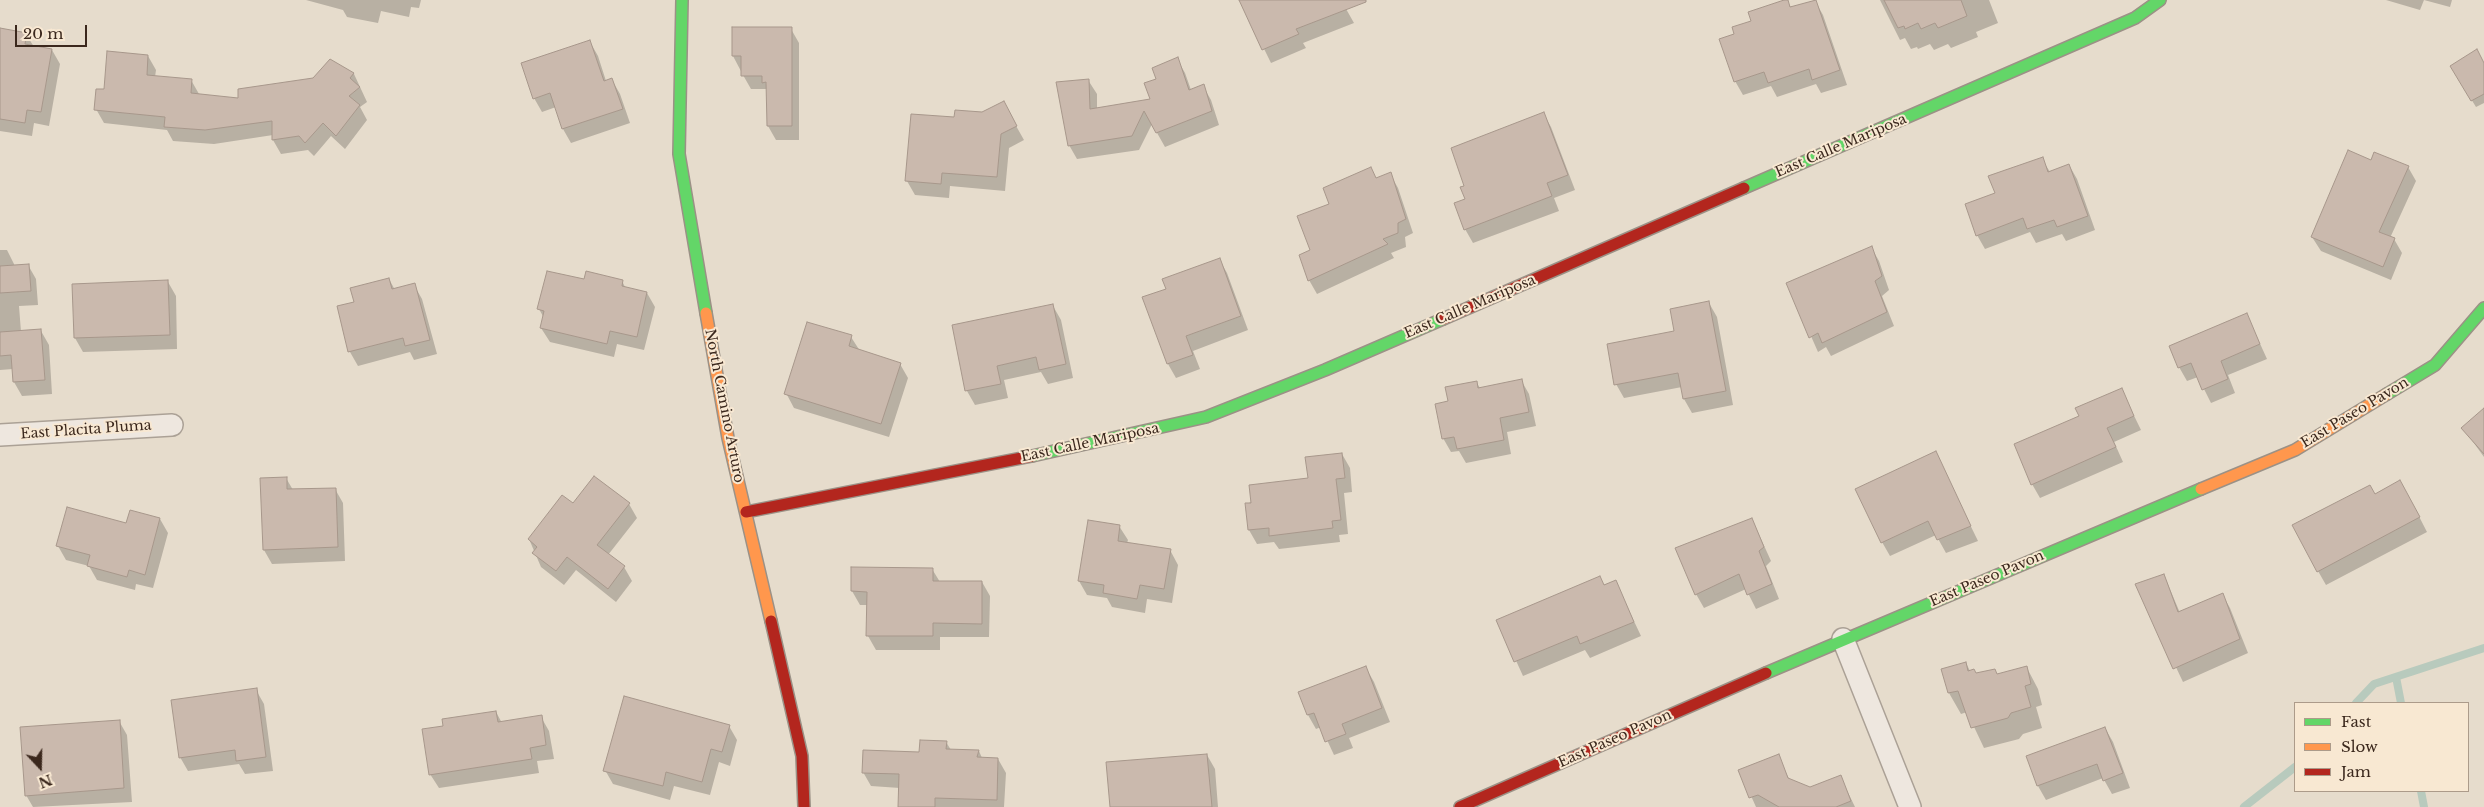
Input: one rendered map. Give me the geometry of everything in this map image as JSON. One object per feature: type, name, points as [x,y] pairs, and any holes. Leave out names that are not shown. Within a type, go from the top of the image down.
[{"type":"street","name":"North Camino Arturo","points":[[682,0],[678,154],[728,438],[802,756],[804,807]]},
{"type":"street","name":"East Calle Mariposa","points":[[746,512],[1067,449],[1206,417],[1334,366],[2126,22],[2160,0]]},
{"type":"street","name":"East Paseo Pavon","points":[[1460,807],[1843,640],[2295,450],[2435,365],[2484,308]]},
{"type":"street","name":"East Placita Pluma","points":[[0,435],[172,425]]},
{"type":"street","points":[[1843,640],[1910,807]]},
{"type":"building","points":[[1239,0],[1366,0],[1366,2],[1296,29],[1299,34],[1262,50]]},
{"type":"building","points":[[1788,0],[1790,7],[1816,0],[1840,70],[1812,80],[1809,69],[1768,83],[1764,72],[1734,82],[1719,39],[1734,34],[1732,27],[1751,21],[1748,12]]},
{"type":"building","points":[[1884,0],[1961,0],[1967,16],[1938,28],[1935,23],[1921,29],[1918,23],[1905,29],[1904,26],[1898,28]]},
{"type":"building","points":[[732,27],[792,27],[792,126],[767,126],[766,82],[762,83],[762,76],[741,76],[741,56],[732,56]]},
{"type":"building","points":[[0,28],[27,33],[25,44],[52,49],[41,112],[27,110],[25,123],[0,119]]},
{"type":"building","points":[[590,40],[604,81],[612,78],[623,109],[562,129],[550,93],[533,99],[521,63]]},
{"type":"building","points":[[2477,49],[2484,63],[2484,94],[2471,101],[2450,66]]},
{"type":"building","points":[[107,51],[148,55],[147,75],[192,79],[191,93],[238,98],[238,89],[313,78],[330,59],[354,73],[350,78],[360,87],[349,96],[360,105],[336,136],[323,123],[305,143],[299,136],[272,140],[272,121],[205,130],[164,127],[165,117],[94,110],[96,89],[104,89]]},
{"type":"building","points":[[1178,57],[1189,90],[1204,84],[1212,111],[1156,133],[1144,111],[1132,136],[1068,146],[1056,82],[1089,79],[1090,109],[1150,99],[1144,83],[1156,79],[1152,68]]},
{"type":"building","points":[[1004,101],[1017,126],[1001,134],[997,177],[942,173],[941,184],[905,181],[911,114],[954,117],[955,110],[982,112]]},
{"type":"building","points":[[1544,112],[1568,175],[1547,183],[1552,196],[1464,230],[1454,203],[1465,199],[1460,187],[1464,186],[1451,148]]},
{"type":"building","points":[[2348,150],[2371,160],[2374,152],[2409,166],[2379,232],[2395,238],[2383,267],[2311,237]]},
{"type":"building","points":[[2043,157],[2048,172],[2069,164],[2088,216],[2057,227],[2054,220],[2027,229],[2023,218],[1976,236],[1965,204],[1995,193],[1988,176]]},
{"type":"building","points":[[1371,167],[1376,178],[1391,172],[1406,219],[1398,223],[1398,233],[1383,239],[1388,244],[1308,281],[1299,255],[1310,250],[1297,216],[1329,204],[1323,188]]},
{"type":"building","points":[[1872,246],[1882,276],[1875,281],[1887,312],[1822,343],[1818,333],[1809,338],[1786,283]]},
{"type":"building","points":[[1220,258],[1241,316],[1186,336],[1193,355],[1167,364],[1142,297],[1166,289],[1162,279]]},
{"type":"building","points":[[29,264],[31,291],[0,293],[0,266]]},
{"type":"building","points":[[547,271],[584,279],[586,271],[623,280],[622,286],[647,292],[637,337],[610,331],[607,344],[540,328],[544,311],[537,309]]},
{"type":"building","points":[[389,278],[392,289],[415,283],[430,340],[405,346],[403,338],[348,352],[337,306],[354,302],[350,288]]},
{"type":"building","points":[[168,280],[170,335],[74,338],[72,284]]},
{"type":"building","points":[[1709,301],[1726,391],[1683,399],[1678,373],[1614,385],[1607,344],[1674,331],[1670,309]]},
{"type":"building","points":[[1053,304],[1066,364],[1039,370],[1036,357],[997,366],[1001,384],[965,391],[952,325]]},
{"type":"building","points":[[2247,313],[2260,344],[2221,361],[2228,379],[2202,390],[2191,363],[2178,368],[2169,346]]},
{"type":"building","points":[[807,322],[852,335],[849,346],[901,363],[881,424],[784,394]]},
{"type":"building","points":[[41,329],[45,380],[13,382],[11,355],[0,356],[0,332]]},
{"type":"building","points":[[1522,379],[1529,412],[1500,418],[1504,440],[1457,449],[1454,437],[1442,439],[1435,404],[1448,401],[1445,387],[1477,381],[1478,388]]},
{"type":"building","points":[[2122,388],[2134,416],[2107,428],[2116,447],[2031,485],[2014,444],[2079,416],[2075,408]]},
{"type":"building","points":[[2484,408],[2484,454],[2461,428]]},
{"type":"building","points":[[1936,451],[1971,526],[1937,540],[1928,521],[1881,543],[1855,489]]},
{"type":"building","points":[[1342,453],[1345,478],[1336,479],[1341,520],[1332,521],[1333,528],[1269,536],[1269,528],[1248,530],[1245,503],[1251,503],[1249,485],[1308,478],[1305,457]]},
{"type":"building","points":[[594,476],[630,503],[597,545],[625,566],[608,589],[567,557],[556,571],[532,553],[537,547],[528,539],[562,495],[573,503]]},
{"type":"building","points":[[287,477],[287,489],[336,488],[338,547],[263,550],[260,478]]},
{"type":"building","points":[[2400,480],[2420,517],[2317,572],[2292,525],[2370,485],[2375,494]]},
{"type":"building","points":[[67,507],[126,523],[130,510],[160,518],[145,575],[129,570],[127,577],[87,566],[90,555],[56,546]]},
{"type":"building","points":[[1752,518],[1764,547],[1759,551],[1772,584],[1747,595],[1739,574],[1695,595],[1675,548]]},
{"type":"building","points":[[1088,520],[1120,525],[1118,541],[1171,549],[1164,589],[1140,585],[1137,599],[1103,593],[1104,585],[1078,581]]},
{"type":"building","points":[[851,567],[933,568],[933,581],[982,581],[982,624],[933,623],[933,636],[866,636],[867,592],[851,591]]},
{"type":"building","points":[[2164,574],[2178,612],[2223,593],[2240,639],[2173,669],[2135,584]]},
{"type":"building","points":[[1600,576],[1604,585],[1616,580],[1634,622],[1580,644],[1577,636],[1514,662],[1496,620]]},
{"type":"building","points":[[1966,662],[1968,671],[1974,669],[1976,673],[1995,669],[1997,674],[2027,666],[2031,684],[2025,686],[2031,707],[2011,713],[2008,718],[1971,728],[1958,691],[1948,693],[1941,669]]},
{"type":"building","points":[[1366,666],[1382,708],[1342,724],[1346,734],[1325,742],[1314,713],[1307,715],[1298,692]]},
{"type":"building","points":[[257,688],[266,757],[236,761],[235,750],[179,758],[171,700]]},
{"type":"building","points":[[624,696],[730,725],[722,752],[711,749],[702,782],[666,772],[663,786],[603,771]]},
{"type":"building","points":[[496,711],[498,722],[542,715],[546,745],[530,748],[532,759],[429,775],[422,729],[443,726],[442,719]]},
{"type":"building","points":[[120,720],[124,788],[25,796],[20,727]]},
{"type":"building","points":[[2105,727],[2123,773],[2103,781],[2097,764],[2037,786],[2026,756]]},
{"type":"building","points":[[920,740],[947,741],[946,749],[979,750],[977,757],[998,758],[997,800],[935,798],[935,807],[898,807],[899,774],[862,773],[863,750],[919,752]]},
{"type":"building","points":[[1207,754],[1212,807],[1110,807],[1106,762]]},
{"type":"building","points":[[1779,754],[1788,778],[1810,787],[1841,775],[1851,801],[1836,807],[1779,807],[1758,795],[1749,798],[1738,770]]},
{"type":"waterway","points":[[2357,702],[2374,684],[2484,648]]},
{"type":"waterway","points":[[2396,677],[2401,702]]},
{"type":"waterway","points":[[2244,807],[2294,768]]},
{"type":"waterway","points":[[2421,792],[2424,807]]},
{"type":"traffic: fast","points":[[682,0],[679,154],[706,313]]},
{"type":"traffic: fast","points":[[1744,188],[2135,18],[2160,0]]},
{"type":"traffic: fast","points":[[2387,394],[2435,365],[2484,308]]},
{"type":"traffic: fast","points":[[1032,456],[1206,417],[1325,370],[1443,319]]},
{"type":"traffic: fast","points":[[1766,673],[2201,489]]},
{"type":"traffic: slow","points":[[706,313],[728,438],[771,621]]},
{"type":"traffic: slow","points":[[2201,489],[2295,450],[2387,394]]},
{"type":"traffic: jam","points":[[1443,319],[1744,188]]},
{"type":"traffic: jam","points":[[746,512],[1032,456]]},
{"type":"traffic: jam","points":[[771,621],[802,756],[804,807]]},
{"type":"traffic: jam","points":[[1460,807],[1766,673]]}]
